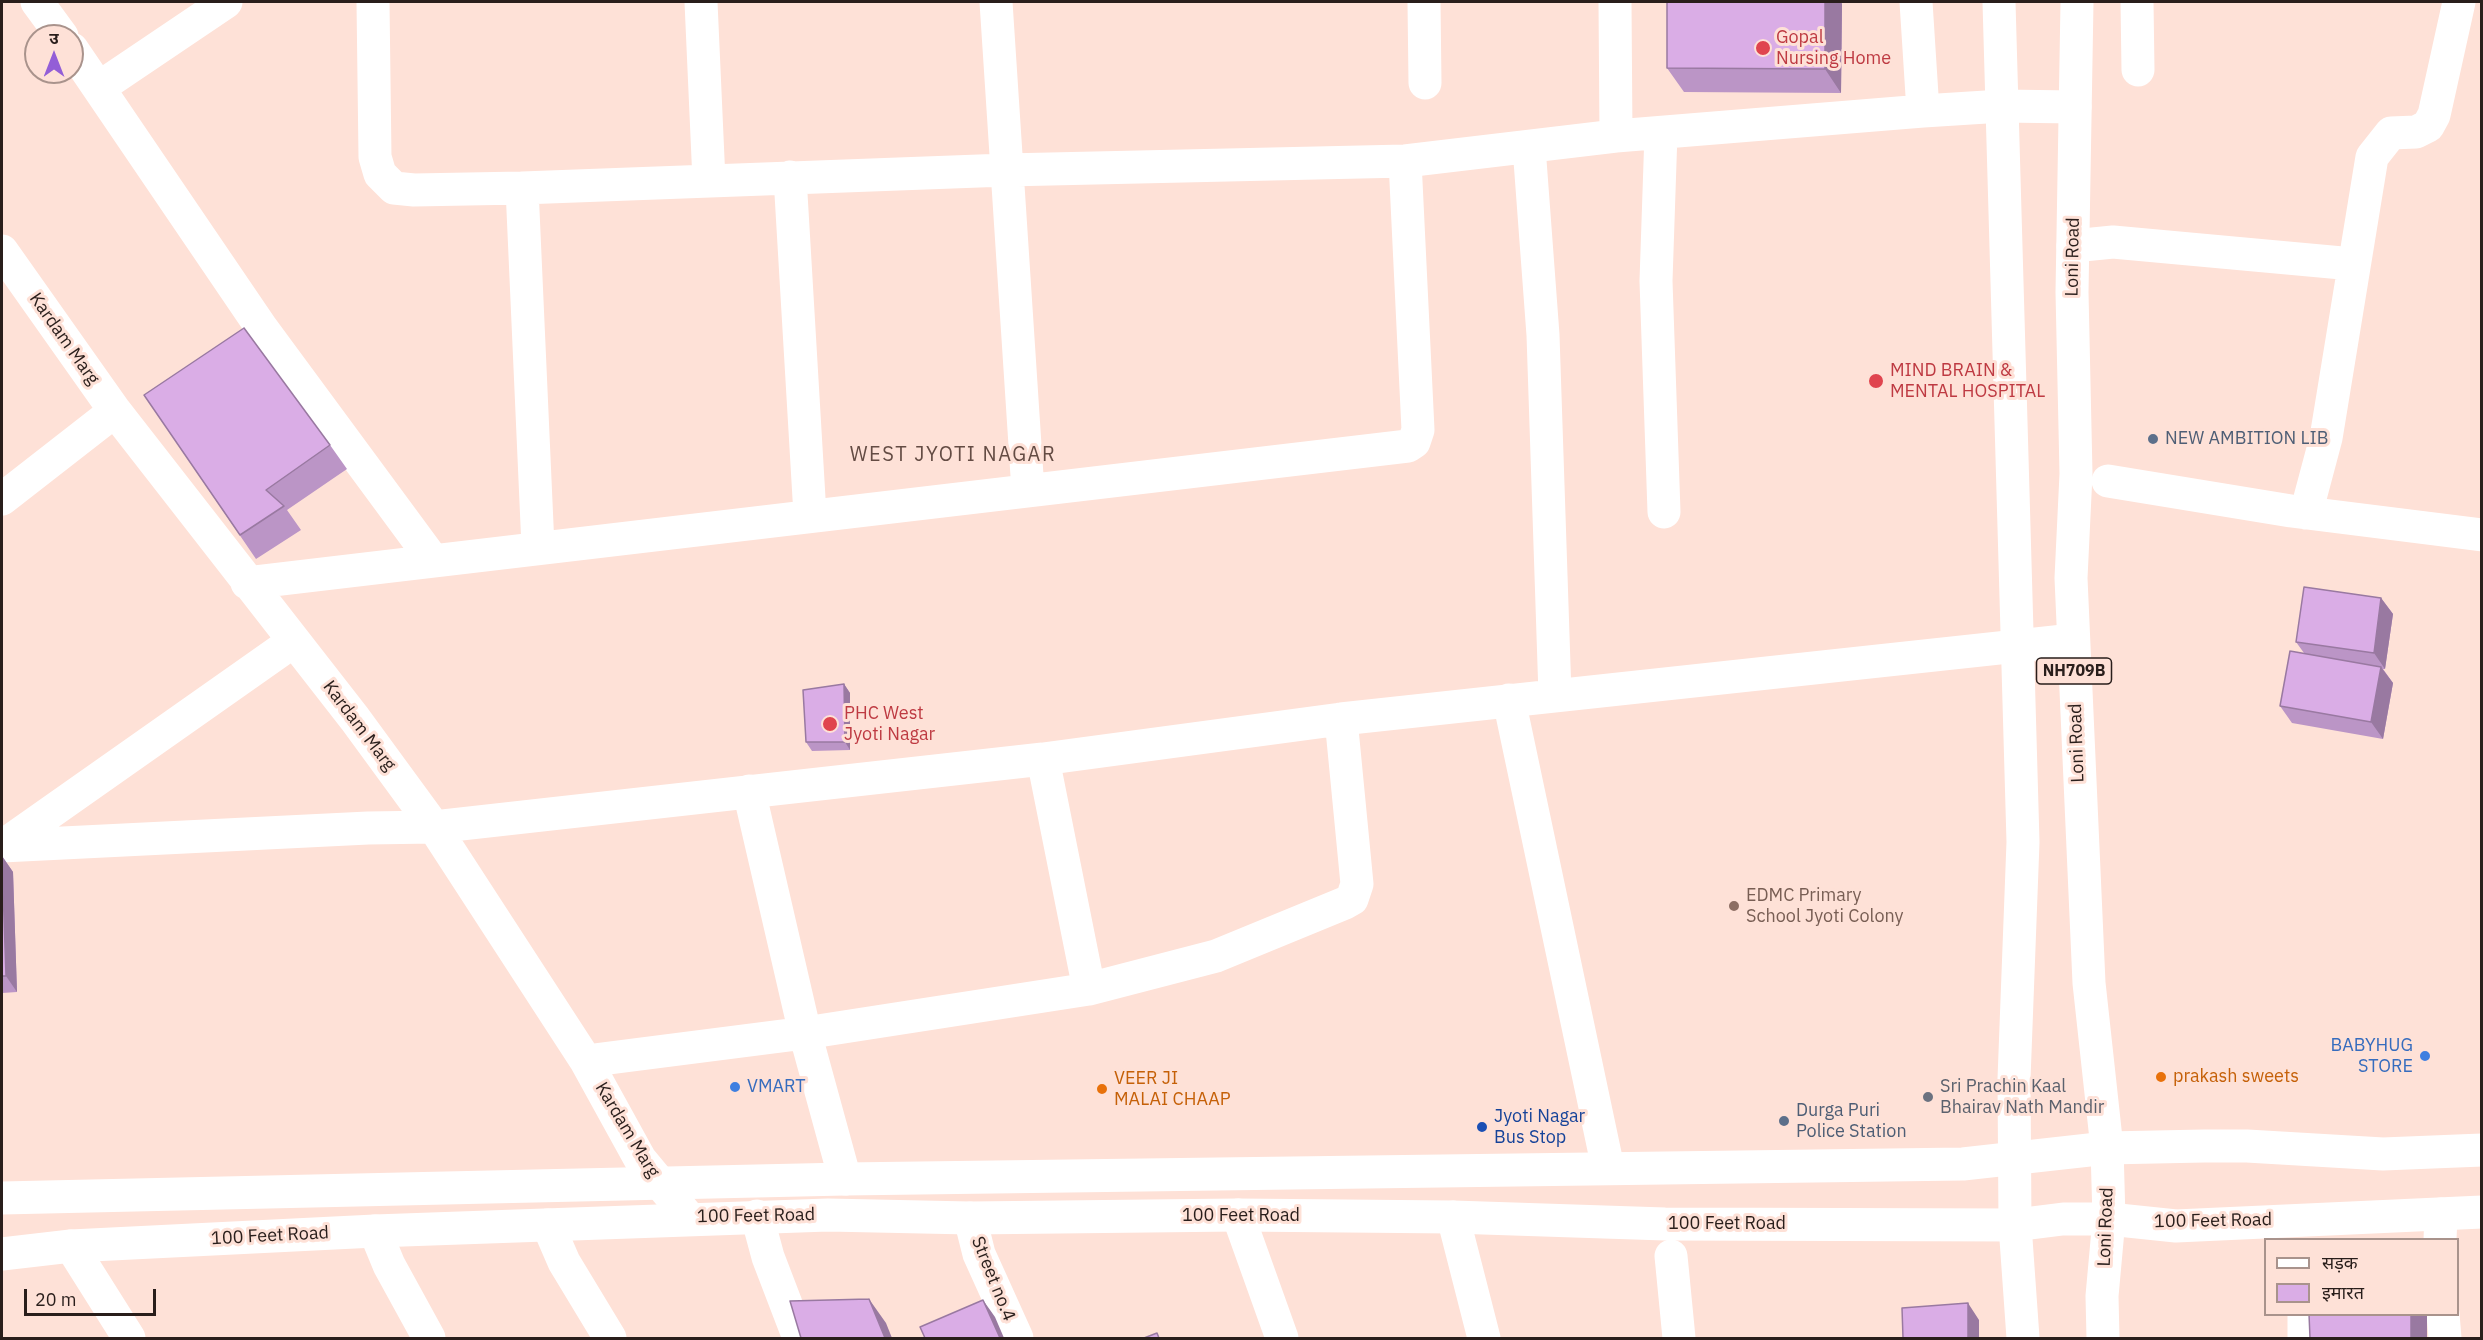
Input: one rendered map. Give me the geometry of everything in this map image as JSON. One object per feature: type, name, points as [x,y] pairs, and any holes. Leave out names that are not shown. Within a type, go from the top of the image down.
[{"type":"main road","points":[[37,2],[53,24]]},
{"type":"main road","points":[[100,87],[226,2]]},
{"type":"main road","points":[[373,2],[375,157],[380,174],[394,188],[414,190],[522,189],[1006,170],[1405,161],[1616,136],[1923,111],[2002,106],[2075,107]]},
{"type":"main road","points":[[701,2],[709,181]]},
{"type":"main road","points":[[996,2],[1028,491]]},
{"type":"main road","points":[[1424,2],[1425,83]]},
{"type":"main road","points":[[1615,2],[1616,136]]},
{"type":"main road","points":[[1916,2],[1923,111]]},
{"type":"main road","name":"NH709B","points":[[1999,2],[2023,842],[2014,1079],[2015,1225],[2023,1338]]},
{"type":"main road","name":"Loni Road","points":[[2077,2],[2073,246],[2076,474],[2071,578],[2089,983],[2107,1148],[2109,1219],[2102,1296],[2103,1338]]},
{"type":"main road","points":[[2137,2],[2138,70]]},
{"type":"main road","points":[[2306,513],[2326,438],[2372,157],[2391,134],[2416,132],[2428,126],[2434,115],[2458,2]]},
{"type":"main road","points":[[84,65],[261,327],[432,559]]},
{"type":"main road","points":[[1662,134],[1656,281],[1664,512]]},
{"type":"main road","points":[[1529,147],[1543,335],[1555,695]]},
{"type":"main road","points":[[247,583],[432,559],[1401,448],[1414,442],[1418,430],[1405,161]]},
{"type":"main road","points":[[790,177],[810,515]]},
{"type":"main road","points":[[522,189],[538,547]]},
{"type":"main road","points":[[2073,246],[2113,242],[2353,264]]},
{"type":"main road","name":"Kardam Marg","points":[[2,251],[115,411],[294,641],[434,827],[586,1060],[640,1159],[689,1218]]},
{"type":"main road","points":[[2,499],[115,411]]},
{"type":"main road","points":[[2108,481],[2306,513],[2481,535]]},
{"type":"main road","points":[[3,845],[434,827],[1043,759],[1341,719],[2018,644],[2073,640]]},
{"type":"main road","points":[[3,845],[294,641]]},
{"type":"main road","points":[[1509,700],[1608,1168]]},
{"type":"main road","points":[[586,1060],[804,1033],[1089,989],[1216,956],[1352,899],[1357,884],[1341,719]]},
{"type":"main road","points":[[1043,759],[1089,989]]},
{"type":"main road","points":[[749,791],[804,1033],[845,1179]]},
{"type":"main road","name":"100 Feet Road","points":[[2,1197],[845,1179],[1963,1164],[2107,1148],[2247,1146],[2383,1155],[2481,1150]]},
{"type":"main road","name":"100 Feet Road","points":[[2,1254],[71,1246],[757,1216],[970,1218],[1238,1215],[1453,1217],[1665,1224],[2015,1225],[2063,1219],[2109,1219],[2176,1226],[2302,1229],[2441,1227],[2481,1212]]},
{"type":"main road","points":[[1238,1215],[1282,1338]]},
{"type":"main road","points":[[757,1216],[768,1257],[799,1338]]},
{"type":"main road","points":[[1453,1217],[1484,1338]]},
{"type":"main road","name":"Street no.4","points":[[970,1218],[979,1254],[1017,1338]]},
{"type":"main road","points":[[548,1225],[564,1262],[610,1338]]},
{"type":"main road","points":[[375,1231],[389,1265],[429,1338]]},
{"type":"main road","points":[[71,1246],[129,1338]]},
{"type":"main road","points":[[1671,1256],[1678,1338]]},
{"type":"main road","points":[[2304,1316],[2304,1338]]},
{"type":"main road","points":[[2443,1316],[2445,1338]]},
{"type":"building","name":"Gopal Nursing Home","points":[[1667,2],[1825,2],[1825,69],[1667,68]]},
{"type":"building","points":[[244,328],[330,445],[266,490],[284,506],[240,535],[144,395]]},
{"type":"building","points":[[2304,587],[2381,598],[2374,653],[2296,642]]},
{"type":"building","points":[[2290,651],[2381,667],[2371,722],[2280,706]]},
{"type":"building","name":"PHC West Jyoti Nagar","points":[[844,684],[845,742],[806,742],[803,690]]},
{"type":"building","points":[[2,859],[6,976],[2,976]]},
{"type":"building","points":[[869,1299],[885,1338],[801,1338],[790,1301]]},
{"type":"building","points":[[983,1300],[1000,1338],[925,1338],[920,1327]]},
{"type":"building","points":[[1968,1303],[1968,1338],[1903,1338],[1902,1308]]},
{"type":"building","points":[[2309,1316],[2411,1316],[2411,1338],[2310,1338]]},
{"type":"building","points":[[1157,1333],[1159,1338],[1144,1338]]},
{"type":"place","name":"Gopal Nursing Home","points":[[1763,48]]},
{"type":"place","name":"MIND BRAIN & MENTAL HOSPITAL","points":[[1876,381]]},
{"type":"place","name":"NEW AMBITION LIB","points":[[2153,439]]},
{"type":"place","name":"PHC West Jyoti Nagar","points":[[830,724]]},
{"type":"place","name":"EDMC Primary School Jyoti Colony","points":[[1734,906]]},
{"type":"place","name":"BABYHUG STORE","points":[[2425,1056]]},
{"type":"place","name":"prakash sweets","points":[[2161,1077]]},
{"type":"place","name":"VMART","points":[[735,1087]]},
{"type":"place","name":"VEER JI MALAI CHAAP","points":[[1102,1089]]},
{"type":"place","name":"Sri Prachin Kaal Bhairav Nath Mandir","points":[[1928,1097]]},
{"type":"place","name":"Durga Puri Police Station","points":[[1784,1121]]},
{"type":"place","name":"Jyoti Nagar Bus Stop","points":[[1482,1127]]},
{"type":"district","name":"WEST JYOTI NAGAR","points":[[953,455]]}]
